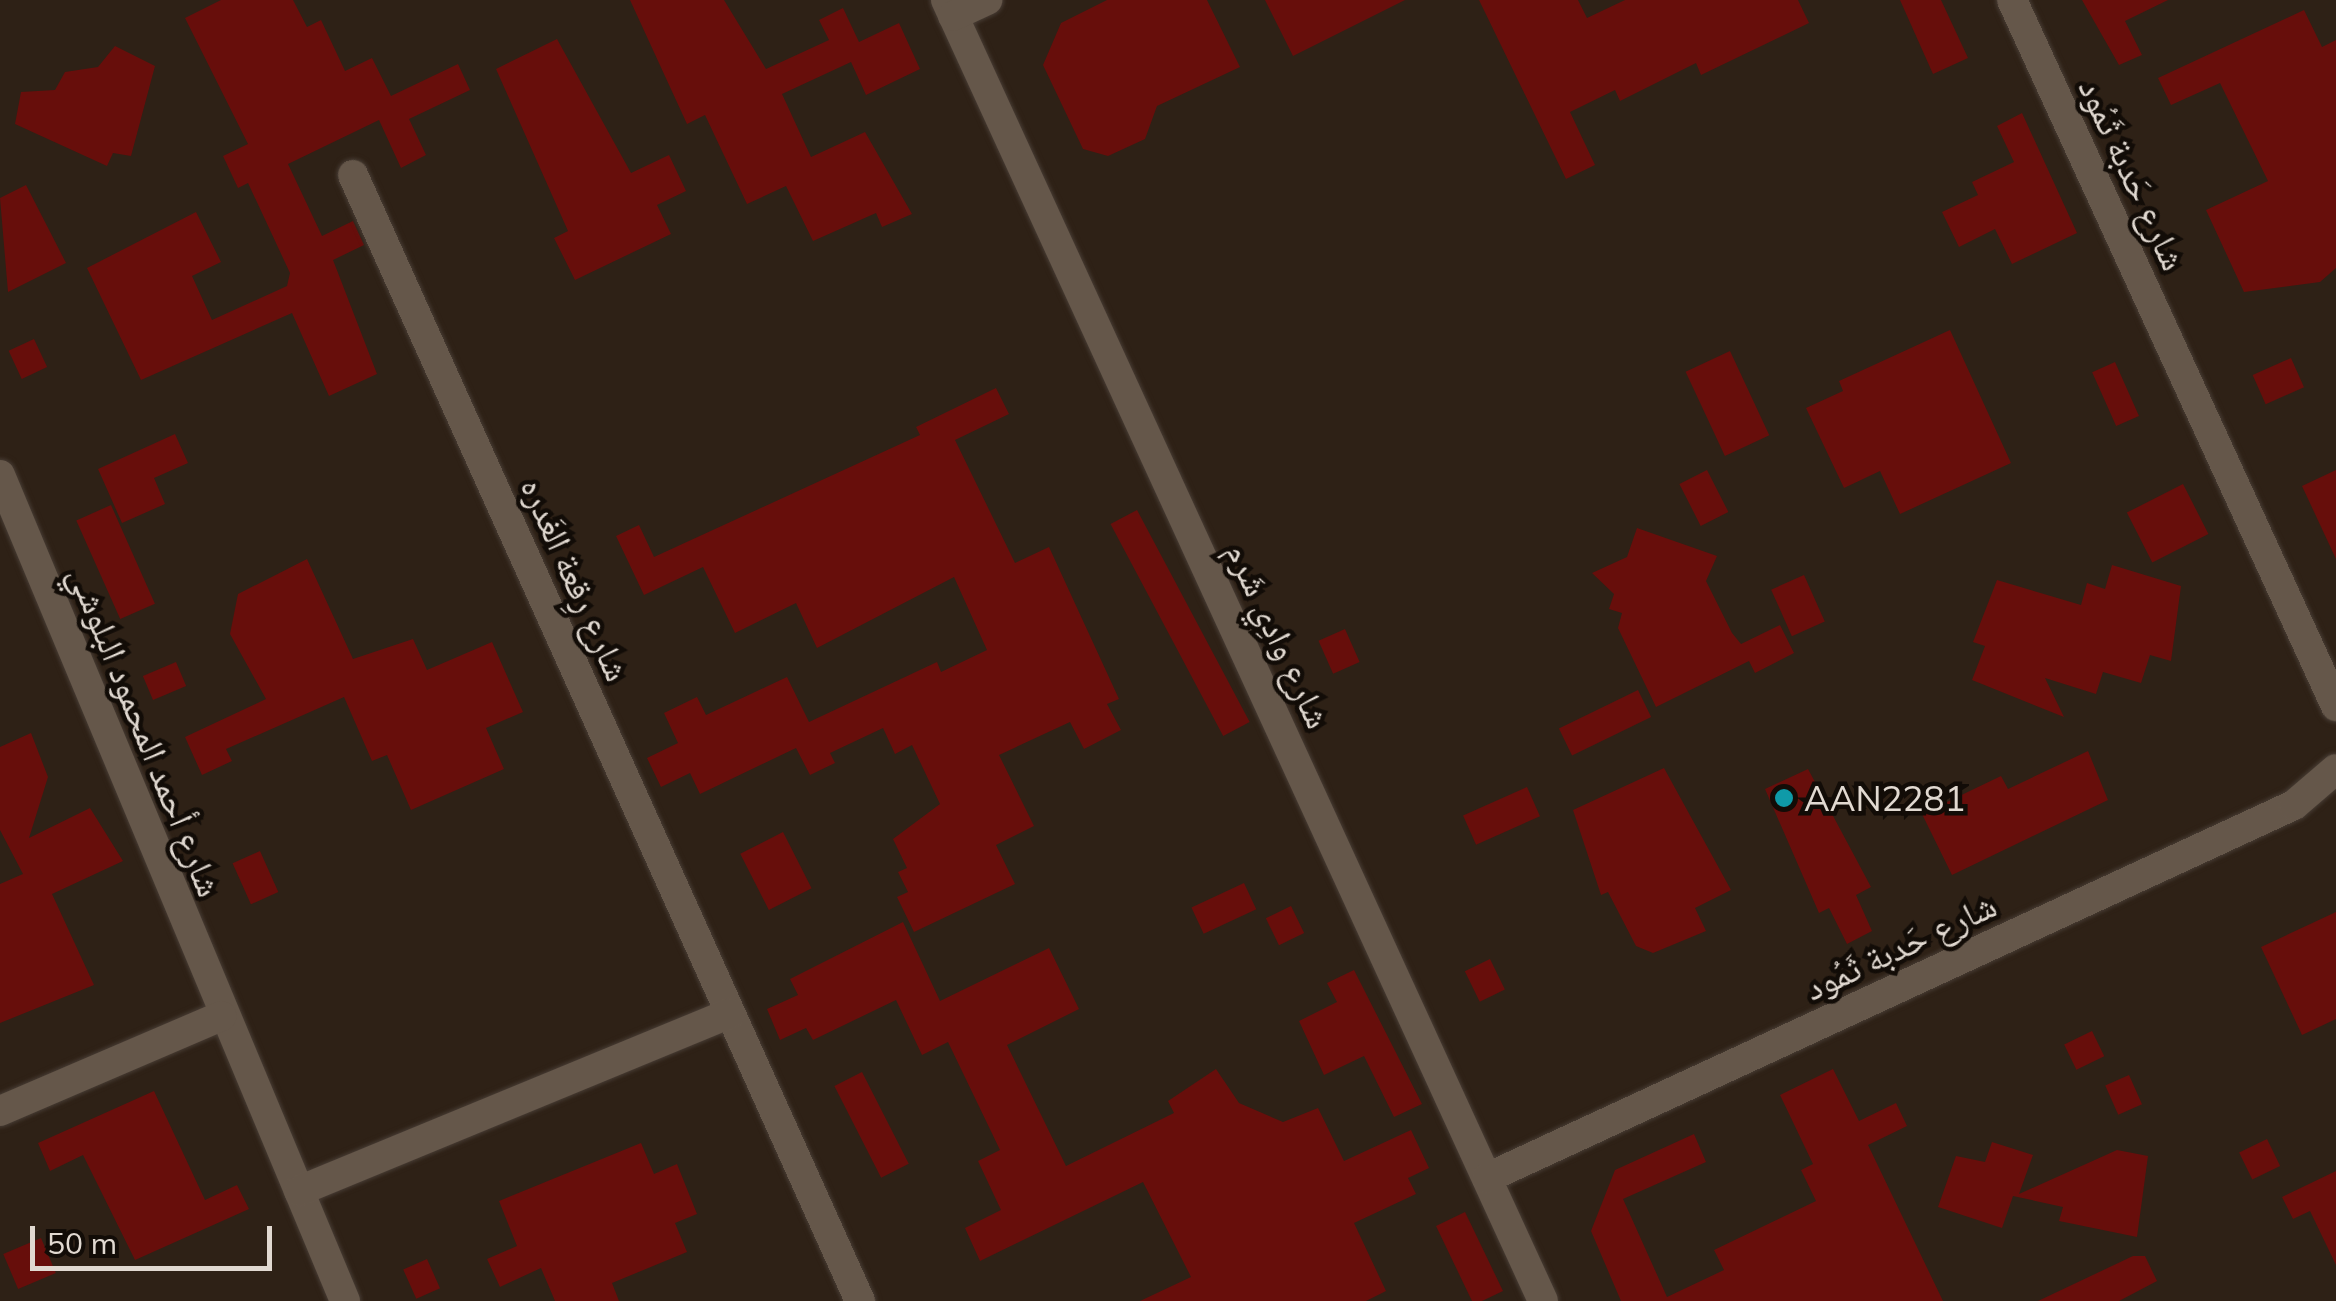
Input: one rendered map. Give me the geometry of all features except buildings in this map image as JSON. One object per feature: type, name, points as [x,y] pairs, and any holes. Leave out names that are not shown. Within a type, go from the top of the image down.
[{"type":"street","points":[[949,8],[988,0]]},
{"type":"street","name":"شارع حَدبة ثَمُود","points":[[2012,0],[2336,706]]},
{"type":"street","name":"شارع وادِي شَرم","points":[[949,8],[1544,1301]]},
{"type":"street","name":"شارع رِقعة الغَدره","points":[[353,175],[860,1301]]},
{"type":"street","name":"شارع أحمد المحمود البلوشي","points":[[0,475],[222,1016],[345,1301]]},
{"type":"street","name":"شارع حَدبة ثَمُود","points":[[1488,1178],[2294,805],[2336,769]]},
{"type":"street","points":[[299,1191],[730,1013]]},
{"type":"street","points":[[0,1111],[222,1016]]},
{"type":"place","name":"AAN2281","points":[[1784,798]]}]
